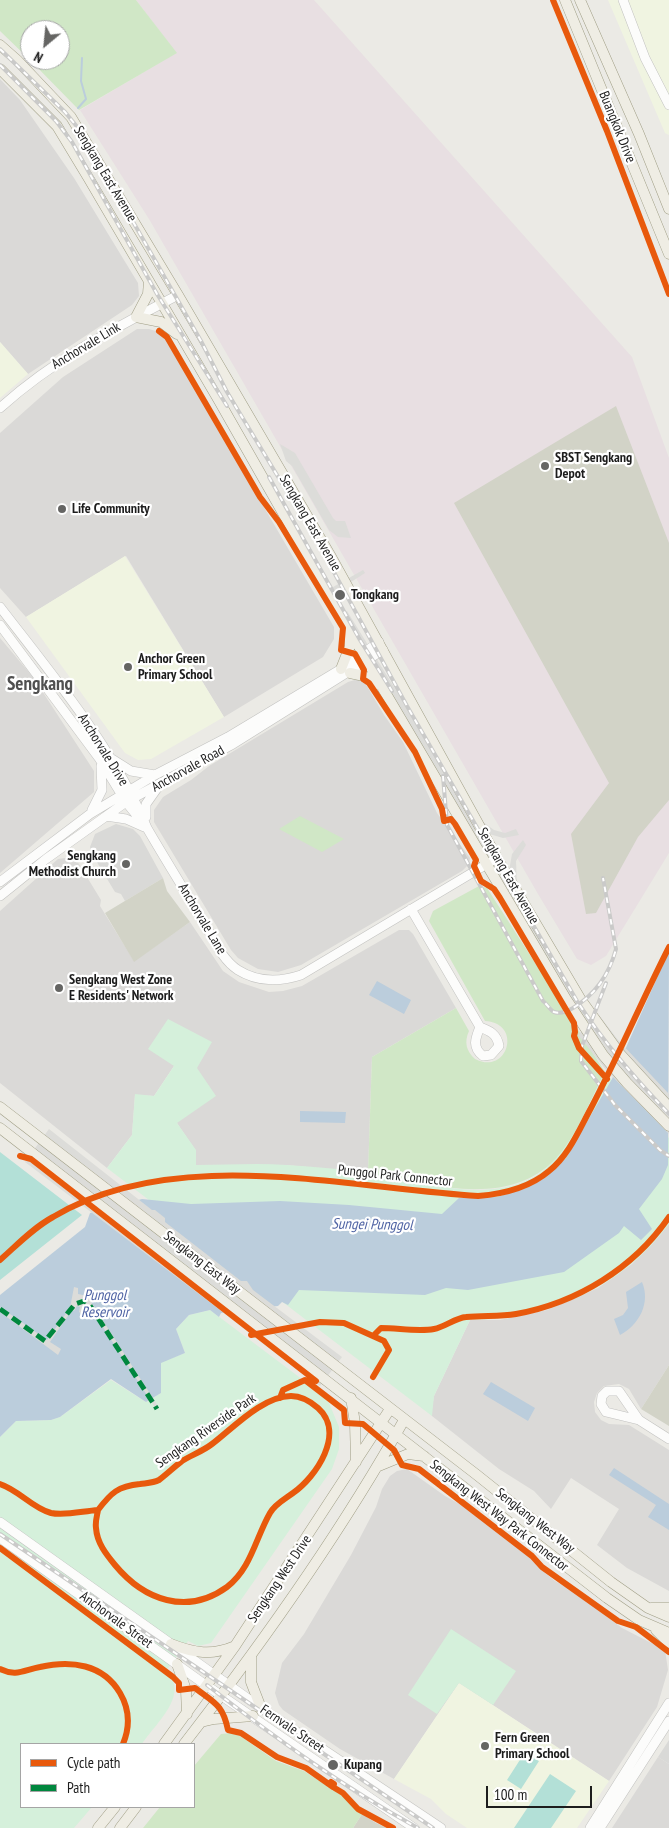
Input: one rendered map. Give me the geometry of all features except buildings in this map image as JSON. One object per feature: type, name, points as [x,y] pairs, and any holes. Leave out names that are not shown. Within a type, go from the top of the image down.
[{"type":"main road","name":"Buangkok Drive","points":[[565,0],[669,254]]},
{"type":"main road","name":"Buangkok Drive","points":[[580,0],[668,205]]},
{"type":"main road","name":"Sengkang East Avenue","points":[[0,46],[17,60],[71,117],[178,295],[381,646],[497,858],[580,1000],[612,1044],[669,1107]]},
{"type":"main road","name":"Sengkang East Avenue","points":[[0,69],[57,126],[148,277],[382,687],[534,946],[604,1055],[627,1083],[669,1126]]},
{"type":"main road","points":[[148,277],[148,294],[136,317],[161,322],[185,343]]},
{"type":"main road","points":[[348,627],[350,646],[346,671],[370,679],[382,687]]},
{"type":"main road","name":"Sengkang East Way","points":[[0,1106],[404,1420]]},
{"type":"main road","name":"Sengkang East Way","points":[[0,1128],[396,1434]]},
{"type":"main road","points":[[348,1396],[356,1423],[356,1463]]},
{"type":"main road","name":"Sengkang West Drive","points":[[165,1743],[236,1646],[390,1409]]},
{"type":"main road","name":"Sengkang West Drive","points":[[185,1743],[251,1656],[379,1466],[404,1420]]},
{"type":"main road","name":"Sengkang West Way","points":[[404,1420],[611,1582],[648,1608],[669,1617]]},
{"type":"main road","name":"Sengkang West Way","points":[[396,1434],[638,1620],[669,1632]]},
{"type":"main road","points":[[379,1466],[408,1454],[424,1456]]},
{"type":"main road","points":[[648,1608],[669,1608]]},
{"type":"main road","points":[[654,1627],[669,1643]]},
{"type":"main road","points":[[171,1644],[194,1652],[208,1653],[221,1652],[236,1646]]},
{"type":"main road","points":[[251,1656],[250,1682],[261,1708]]},
{"type":"main road","points":[[177,1664],[186,1690],[187,1714]]},
{"type":"main road","points":[[201,1722],[253,1716]]},
{"type":"main road","points":[[98,1828],[114,1808]]},
{"type":"main road","points":[[120,1828],[135,1808]]},
{"type":"street","points":[[623,0],[645,58],[669,105]]},
{"type":"street","name":"Anchorvale Link","points":[[0,408],[47,370],[136,317],[178,295]]},
{"type":"street","name":"Anchorvale Drive","points":[[0,607],[81,714],[127,796]]},
{"type":"street","name":"Anchorvale Drive","points":[[0,625],[103,756]]},
{"type":"street","name":"Anchorvale Road","points":[[0,882],[90,814],[127,796],[158,786],[234,744],[381,646]]},
{"type":"street","name":"Anchorvale Road","points":[[0,896],[39,864],[106,816],[127,796],[155,775],[228,737],[346,671]]},
{"type":"street","points":[[90,814],[102,790],[103,756],[130,771],[155,775]]},
{"type":"street","points":[[106,816],[126,819],[147,828],[146,804],[158,786]]},
{"type":"street","name":"Anchorvale Lane","points":[[127,796],[227,960],[238,970],[254,977],[286,980],[301,976],[497,858]]},
{"type":"street","points":[[411,909],[480,1027]]},
{"type":"street","points":[[639,1420],[669,1439]]},
{"type":"street","name":"Anchorvale Street","points":[[0,1522],[195,1661]]},
{"type":"street","name":"Anchorvale Street","points":[[0,1538],[207,1685]]},
{"type":"street","points":[[188,1672],[195,1661]]},
{"type":"street","name":"Fernvale Street","points":[[195,1661],[261,1708],[441,1828]]},
{"type":"street","name":"Fernvale Street","points":[[207,1685],[414,1828]]},
{"type":"street","points":[[590,1828],[669,1703]]},
{"type":"street","points":[[600,1828],[669,1722]]},
{"type":"shaded area","name":"SBST Sengkang Depot","points":[[136,0],[314,0],[632,357],[669,458],[669,853],[606,956],[591,965],[577,959],[538,894],[149,219],[80,110],[176,53]]},
{"type":"shaded area","points":[[608,0],[669,0],[669,135],[665,133]]},
{"type":"shaded area","points":[[0,79],[20,100],[74,178],[138,283],[139,296],[132,305],[28,374],[0,342]]},
{"type":"shaded area","points":[[137,329],[149,329],[159,332],[165,338],[334,627],[334,639],[323,657],[224,717],[126,556],[26,617],[0,588],[0,433],[63,377]]},
{"type":"shaded area","points":[[0,342],[28,374],[0,398]]},
{"type":"shaded area","points":[[616,406],[669,543],[669,800],[638,837],[596,913],[586,914],[571,834],[609,783],[454,503]]},
{"type":"shaded area","name":"Anchor Green Primary School","points":[[125,556],[224,717],[151,759],[138,760],[125,753],[26,617]]},
{"type":"shaded area","points":[[0,638],[33,677],[94,771],[94,792],[0,873]]},
{"type":"shaded area","points":[[358,679],[364,681],[403,742],[437,813],[470,858],[469,864],[462,871],[301,965],[278,972],[258,969],[238,958],[231,950],[154,822],[154,810],[163,797],[191,780],[209,766],[348,682]]},
{"type":"shaded area","points":[[116,824],[133,829],[140,836],[163,878],[125,901],[121,894],[115,892],[92,854],[90,847],[95,834]]},
{"type":"shaded area","points":[[58,859],[75,859],[79,864],[101,900],[100,906],[134,961],[190,922],[223,971],[239,982],[269,992],[283,991],[302,986],[399,930],[409,930],[413,934],[456,1008],[372,1057],[368,1173],[286,1165],[196,1165],[195,1150],[177,1123],[174,1066],[154,1096],[135,1095],[132,1135],[107,1168],[0,1083],[0,911]]},
{"type":"shaded area","points":[[163,878],[167,891],[190,922],[134,962],[105,913]]},
{"type":"shaded area","points":[[168,1019],[212,1042],[197,1068],[216,1096],[177,1123],[196,1150],[196,1165],[276,1164],[329,1168],[471,1190],[511,1186],[530,1179],[543,1170],[566,1146],[605,1072],[620,1090],[669,1138],[669,1224],[629,1266],[582,1296],[528,1314],[470,1320],[434,1396],[432,1416],[107,1168],[132,1135],[135,1094],[154,1096],[174,1066],[148,1049]]},
{"type":"shaded area","points":[[0,1152],[82,1215],[0,1280]]},
{"type":"shaded area","points":[[669,1224],[669,1365],[641,1409],[629,1389],[619,1384],[604,1386],[597,1393],[594,1402],[595,1412],[601,1420],[609,1424],[629,1425],[669,1450],[669,1591],[627,1568],[597,1545],[619,1509],[571,1478],[551,1509],[534,1491],[499,1469],[432,1416],[431,1413],[434,1396],[470,1320],[500,1320],[547,1310],[598,1288],[632,1264]]},
{"type":"shaded area","points":[[210,1310],[327,1398],[339,1427],[339,1449],[332,1469],[211,1643],[198,1646],[188,1641],[166,1671],[173,1680],[175,1689],[173,1699],[162,1718],[143,1743],[20,1743],[20,1808],[91,1808],[74,1828],[0,1828],[0,1437],[16,1421],[51,1420],[60,1417],[111,1380],[146,1402],[161,1393],[161,1362],[185,1353],[176,1329],[189,1315]]},
{"type":"shaded area","points":[[669,1365],[669,1426],[641,1409]]},
{"type":"shaded area","points":[[407,1469],[445,1496],[465,1507],[529,1557],[555,1581],[573,1591],[622,1628],[665,1650],[668,1670],[657,1707],[609,1781],[459,1683],[394,1779],[340,1749],[283,1710],[279,1705],[275,1693],[282,1663],[304,1634],[351,1555],[390,1476],[397,1471]]},
{"type":"shaded area","points":[[451,1629],[516,1671],[493,1705],[459,1683],[437,1714],[408,1695]]},
{"type":"shaded area","name":"Fern Green Primary School","points":[[459,1683],[609,1781],[577,1828],[467,1828],[446,1814],[431,1799],[394,1779]]},
{"type":"shaded area","points":[[669,1740],[669,1764],[658,1757]]},
{"type":"shaded area","points":[[525,1752],[539,1761],[521,1789],[507,1780]]},
{"type":"shaded area","points":[[658,1757],[669,1764],[669,1828],[612,1828]]},
{"type":"shaded area","points":[[550,1774],[576,1791],[551,1828],[514,1828]]},
{"type":"shaded area","points":[[362,1814],[376,1823],[387,1828],[353,1828]]},
{"type":"green space","points":[[0,0],[136,0],[177,53],[79,110],[40,70],[70,70],[70,20],[20,20],[20,50],[0,31]]},
{"type":"green space","points":[[300,816],[344,839],[322,852],[279,829]]},
{"type":"green space","points":[[479,886],[487,888],[605,1072],[579,1125],[562,1152],[542,1171],[520,1182],[496,1188],[471,1189],[418,1183],[368,1173],[372,1057],[456,1008],[469,1031],[467,1046],[475,1059],[486,1062],[496,1061],[503,1055],[507,1047],[507,1038],[504,1030],[497,1024],[485,1021],[429,921],[433,911]]},
{"type":"green space","points":[[231,1733],[240,1736],[276,1761],[304,1771],[343,1796],[362,1814],[353,1828],[143,1828],[159,1808],[195,1808],[195,1765],[221,1734]]},
{"type":"water","name":"Punggol Reservoir","points":[[669,951],[668,1165],[662,1179],[639,1209],[652,1229],[641,1240],[624,1226],[619,1233],[564,1272],[468,1290],[446,1288],[425,1295],[299,1290],[288,1305],[282,1302],[278,1306],[221,1313],[219,1317],[210,1310],[189,1315],[176,1329],[185,1353],[161,1363],[161,1393],[146,1402],[111,1379],[60,1417],[51,1420],[16,1421],[0,1437],[0,1295],[85,1227],[90,1213],[142,1199],[191,1204],[280,1201],[349,1205],[442,1214],[459,1198],[497,1197],[526,1188],[550,1172],[566,1158],[612,1079]]},
{"type":"water","points":[[377,981],[411,1000],[404,1014],[369,995]]},
{"type":"water","points":[[300,1111],[346,1112],[345,1123],[300,1122]]},
{"type":"water","points":[[642,1282],[645,1298],[642,1313],[627,1331],[620,1335],[614,1319],[623,1315],[628,1308],[626,1292]]},
{"type":"water","points":[[491,1382],[535,1408],[528,1421],[483,1394]]},
{"type":"water","points":[[614,1468],[669,1504],[669,1530],[648,1517],[656,1505],[609,1475]]},
{"type":"pier","points":[[280,444],[295,453],[333,518],[336,521],[345,521],[351,538],[338,537],[329,530],[292,466],[286,461]]},
{"type":"pier","points":[[363,570],[365,573],[351,582],[354,587],[350,589],[347,584],[328,595],[328,602],[314,577],[317,576],[326,591]]},
{"type":"pier","points":[[356,605],[479,819],[494,830],[505,833],[516,829],[519,835],[503,838],[486,833],[509,871],[512,854],[523,840],[526,845],[516,861],[517,886],[594,1020],[599,1015],[618,1040],[669,1094],[669,1134],[607,1071],[578,1035],[587,1026],[342,613],[347,611],[402,700],[352,608]]},
{"type":"pier","points":[[49,1129],[152,1210],[155,1210],[165,1218],[165,1222],[241,1281],[247,1281],[253,1290],[342,1357],[320,1386],[25,1162]]},
{"type":"pier","points":[[74,1287],[78,1288],[78,1294],[92,1297],[91,1302],[158,1406],[154,1406],[90,1307],[87,1308],[87,1312],[83,1315],[79,1312],[80,1307],[77,1306],[74,1311],[72,1310],[50,1342],[61,1349],[58,1355],[0,1312],[0,1307],[47,1340],[70,1308]]},
{"type":"waterway","points":[[78,108],[86,99],[81,81],[82,58]]},
{"type":"railway","points":[[0,49],[65,112],[83,134],[201,341],[227,392],[318,543],[407,706],[577,1001],[620,1060],[669,1114]]},
{"type":"railway","points":[[0,65],[56,121],[72,142],[157,294],[227,406]]},
{"type":"railway","points":[[269,477],[360,640],[392,691]]},
{"type":"railway","points":[[443,776],[447,825],[543,1001],[556,1013],[569,1010],[581,1003],[595,990],[610,967],[616,949],[603,878]]},
{"type":"railway","points":[[606,983],[582,1046],[581,1061],[615,1105],[660,1150],[669,1156]]},
{"type":"railway","points":[[0,1534],[433,1828]]},
{"type":"railway","points":[[207,1685],[309,1761],[363,1796],[418,1828]]},
{"type":"marked path","points":[[0,1309],[45,1341],[75,1304],[84,1301],[89,1304],[157,1409]]},
{"type":"cycle path","points":[[553,0],[607,131],[669,294]]},
{"type":"cycle path","points":[[159,331],[167,337],[260,497],[279,522],[343,628],[341,650],[355,654],[364,670],[363,679],[369,683],[415,752],[442,809],[444,821],[451,819],[455,824],[476,860],[474,866],[481,881],[494,889],[500,898],[574,1023],[574,1036],[579,1048],[607,1079]]},
{"type":"cycle path","name":"Punggol Park Connector","points":[[0,1260],[32,1231],[53,1217],[101,1195],[152,1182],[206,1176],[261,1176],[478,1196],[507,1192],[525,1186],[541,1177],[556,1165],[573,1142],[669,947]]},
{"type":"cycle path","points":[[20,1156],[31,1159],[316,1381]]},
{"type":"cycle path","points":[[374,1335],[381,1328],[428,1330],[462,1318],[516,1314],[539,1309],[561,1301],[582,1292],[621,1267],[639,1252],[669,1217]]},
{"type":"cycle path","points":[[251,1335],[320,1322],[344,1323],[384,1341],[389,1350],[373,1377]]},
{"type":"cycle path","name":"Sengkang West Way Park Connector","points":[[280,1398],[283,1390],[305,1380],[344,1410],[345,1423],[363,1424],[394,1450],[402,1465],[419,1469],[532,1556],[542,1567],[618,1621],[636,1627],[669,1652]]},
{"type":"cycle path","name":"Sengkang Riverside Park","points":[[0,1484],[13,1490],[44,1511],[51,1513],[68,1514],[98,1510],[96,1526],[100,1543],[126,1577],[153,1595],[167,1600],[197,1601],[212,1596],[235,1580],[247,1562],[272,1510],[277,1504],[302,1486],[311,1476],[325,1454],[329,1430],[326,1418],[318,1408],[302,1398],[295,1396],[280,1397],[270,1401],[249,1414],[209,1446],[182,1461],[159,1480],[120,1489],[111,1495],[98,1510]]},
{"type":"cycle path","points":[[0,1548],[173,1677],[179,1683],[179,1690],[195,1688],[213,1701],[224,1715],[228,1730],[241,1733],[277,1757],[306,1768],[333,1787]]},
{"type":"cycle path","points":[[0,1669],[15,1673],[63,1664],[85,1666],[105,1676],[113,1683],[126,1706],[128,1725],[123,1743]]},
{"type":"cycle path","points":[[331,1782],[334,1784],[333,1787],[343,1793],[358,1809],[393,1828]]},
{"type":"place","name":"SBST Sengkang Depot","points":[[545,466]]},
{"type":"place","name":"Life Community","points":[[62,509]]},
{"type":"place","name":"Tongkang","points":[[340,595]]},
{"type":"place","name":"Anchor Green Primary School","points":[[128,667]]},
{"type":"place","name":"Sengkang Methodist Church","points":[[126,864]]},
{"type":"place","name":"Sengkang West Zone E Residents' Network","points":[[59,988]]},
{"type":"place","name":"Fern Green Primary School","points":[[485,1746]]},
{"type":"place","name":"Kupang","points":[[333,1765]]},
{"type":"district","name":"Sengkang","points":[[40,685]]},
{"type":"water label","name":"Sungei Punggol","points":[[372,1225]]}]
